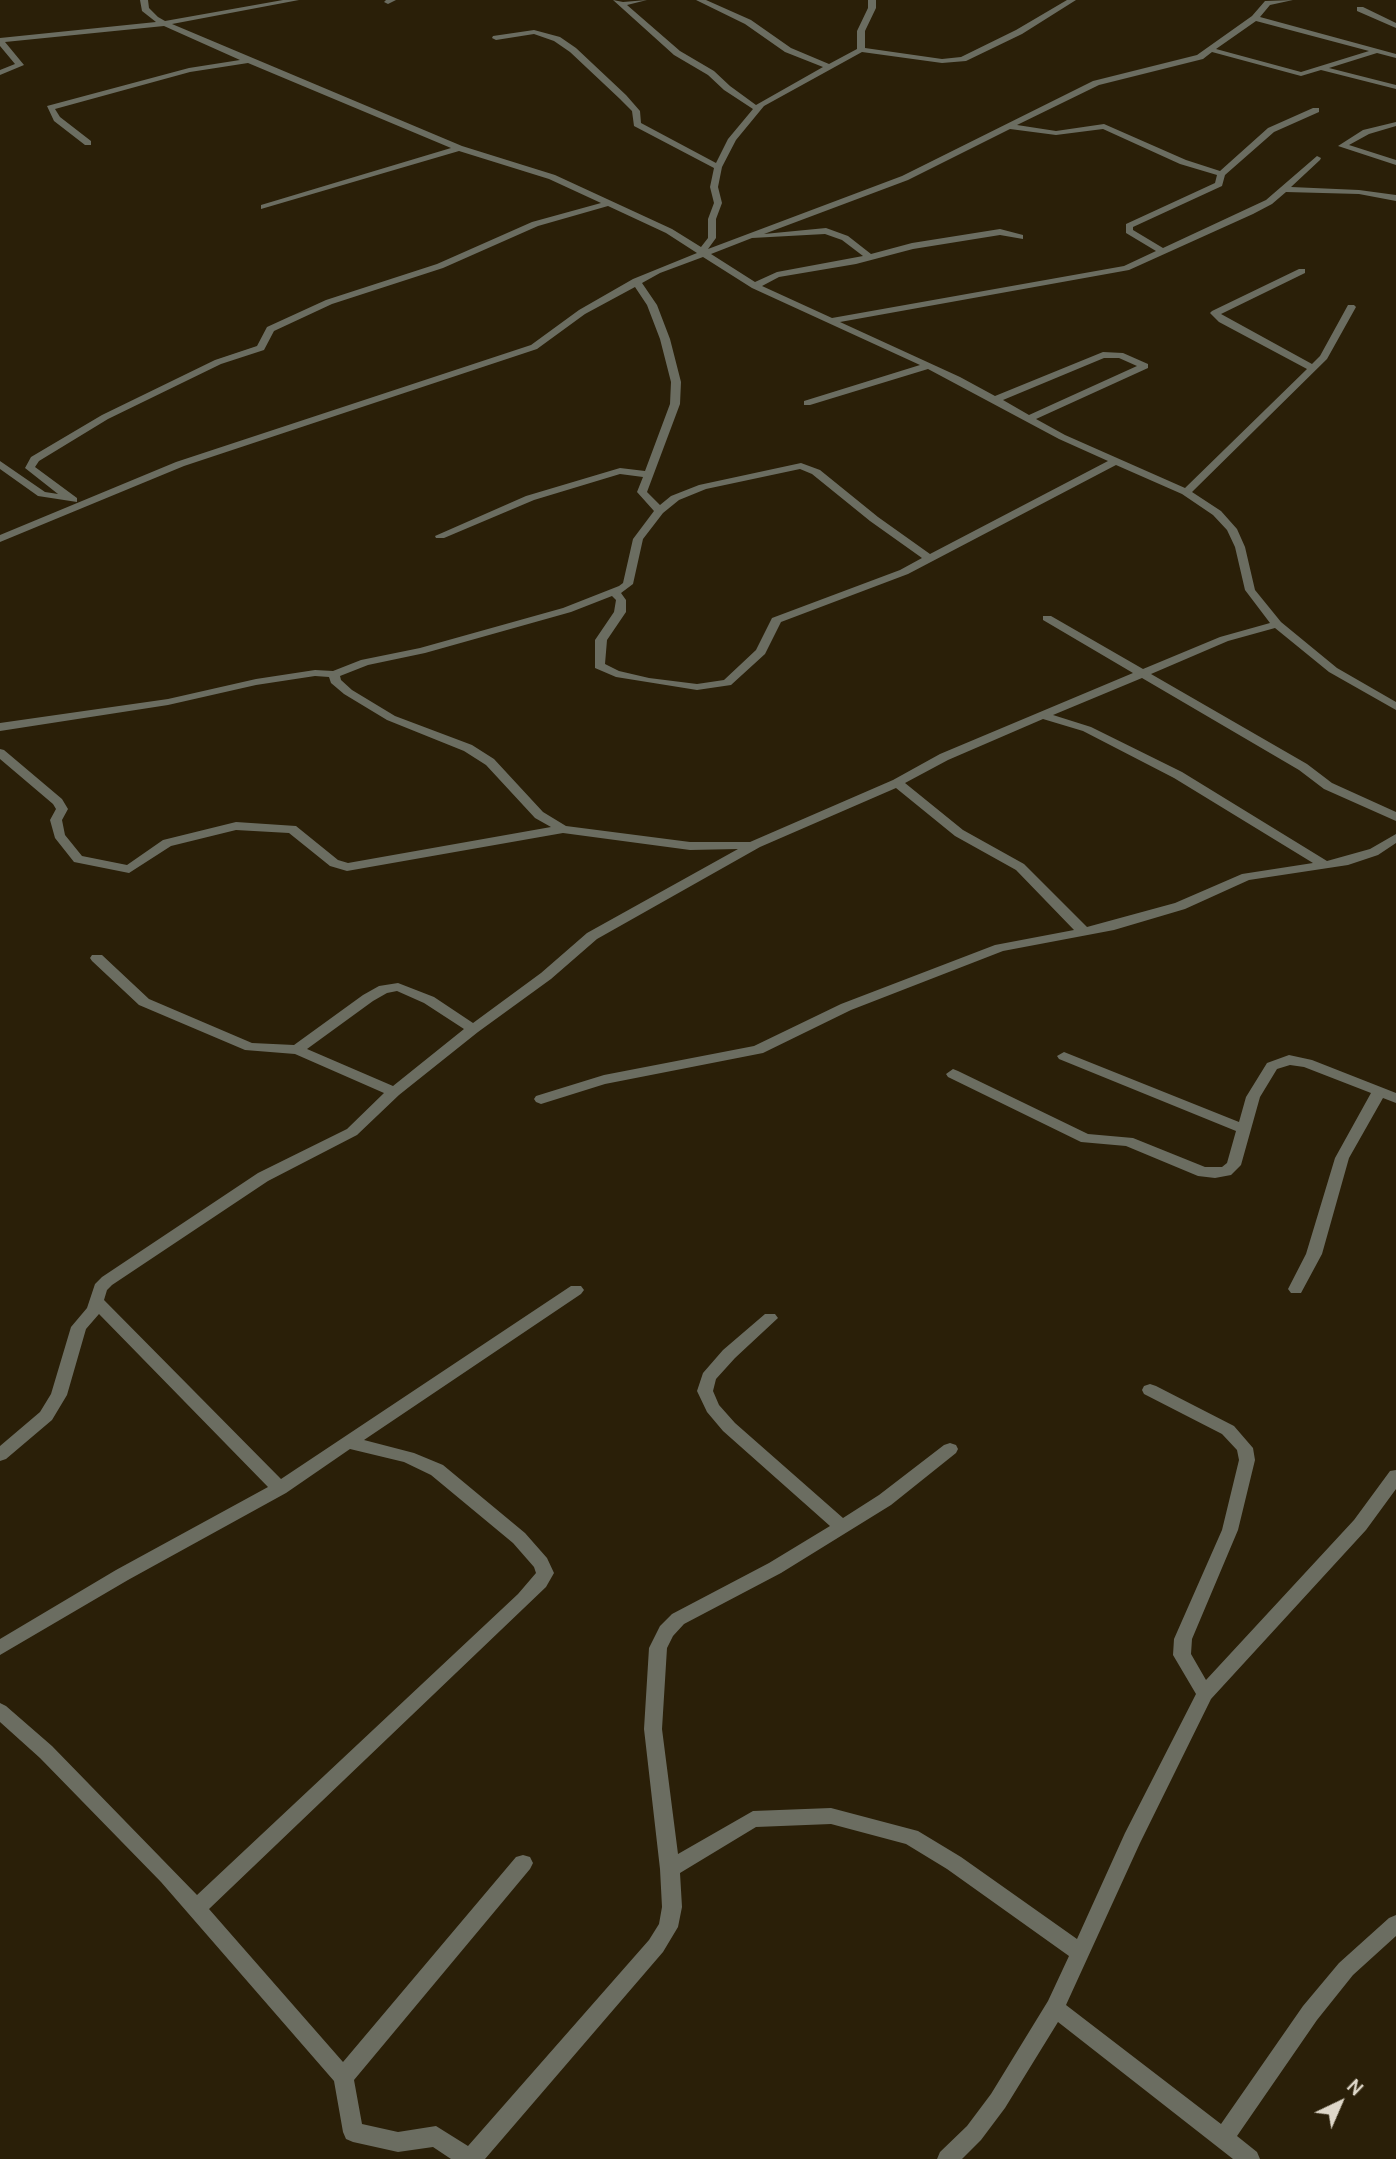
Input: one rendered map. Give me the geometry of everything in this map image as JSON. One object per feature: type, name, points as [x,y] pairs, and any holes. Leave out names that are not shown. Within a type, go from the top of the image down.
[{"type":"street","points":[[144,0],[149,14],[162,24],[459,148],[552,177],[669,231],[700,254],[755,286],[928,366],[1070,441],[1186,492],[1217,513],[1232,529],[1240,547],[1250,590],[1277,624],[1333,670],[1396,707]]},
{"type":"street","points":[[0,41],[162,24],[295,0]]},
{"type":"street","points":[[621,2],[643,0]]},
{"type":"street","points":[[700,0],[748,22],[788,50],[829,66]]},
{"type":"street","points":[[860,50],[861,31],[872,8],[872,0]]},
{"type":"street","points":[[700,254],[712,238],[712,219],[718,203],[714,187],[718,167],[732,139],[756,108],[860,50],[942,61],[963,59],[1019,32],[1072,0]]},
{"type":"street","points":[[0,539],[180,464],[534,347],[582,312],[636,281],[783,222],[905,178],[1011,127],[1029,113],[1096,83],[1200,57],[1255,18],[1268,3],[1289,0]]},
{"type":"street","points":[[621,2],[677,53],[711,72],[727,88],[756,108]]},
{"type":"street","points":[[1360,9],[1396,26]]},
{"type":"street","points":[[1255,18],[1396,56]]},
{"type":"street","points":[[496,38],[534,33],[557,39],[573,50],[623,97],[636,111],[637,124],[718,167]]},
{"type":"street","points":[[0,41],[20,65],[0,73]]},
{"type":"street","points":[[1209,49],[1301,74],[1376,51]]},
{"type":"street","points":[[88,143],[57,120],[50,108],[189,70],[248,61]]},
{"type":"street","points":[[1322,69],[1396,86]]},
{"type":"street","points":[[1163,252],[1129,231],[1129,226],[1219,184],[1221,174],[1271,131],[1316,110]]},
{"type":"street","points":[[1396,124],[1366,132],[1342,146],[1396,163]]},
{"type":"street","points":[[1011,127],[1056,133],[1104,126],[1183,162],[1221,174]]},
{"type":"street","points":[[264,207],[459,148]]},
{"type":"street","points":[[829,321],[1126,268],[1269,202],[1317,158]]},
{"type":"street","points":[[1284,188],[1359,191],[1396,198]]},
{"type":"street","points":[[73,500],[30,468],[35,458],[105,417],[218,362],[261,348],[270,329],[329,302],[426,271],[535,224],[606,204]]},
{"type":"street","points":[[751,237],[826,231],[845,238],[869,257]]},
{"type":"street","points":[[755,286],[777,275],[869,257],[904,247],[1000,232],[1020,237]]},
{"type":"street","points":[[1301,271],[1214,313],[1215,316],[1311,367]]},
{"type":"street","points":[[636,281],[652,305],[666,339],[676,382],[676,404],[642,492],[659,511]]},
{"type":"street","points":[[1186,492],[1329,351],[1351,307]]},
{"type":"street","points":[[995,400],[1103,355],[1120,355],[1145,366],[1028,418]]},
{"type":"street","points":[[807,402],[928,366]]},
{"type":"street","points":[[615,592],[621,600],[620,612],[601,640],[599,666],[616,674],[697,687],[727,684],[761,652],[776,620],[891,577],[930,559],[1118,460]]},
{"type":"street","points":[[0,464],[42,494],[89,502]]},
{"type":"street","points":[[0,727],[168,702],[256,682],[314,673],[334,674],[365,662],[421,651],[568,610],[615,592],[628,584],[638,539],[659,511],[675,498],[703,487],[801,466],[816,472],[874,519],[930,559]]},
{"type":"street","points":[[440,536],[530,498],[620,471],[647,474]]},
{"type":"street","points":[[1047,618],[1303,767],[1328,786],[1396,817]]},
{"type":"street","points":[[0,1455],[46,1416],[59,1395],[79,1327],[94,1310],[100,1288],[107,1281],[263,1177],[352,1132],[394,1092],[472,1029],[546,976],[592,936],[756,844],[897,783],[944,757],[1246,631],[1277,624]]},
{"type":"street","points":[[334,674],[335,681],[348,692],[391,718],[468,748],[490,762],[539,815],[563,829]]},
{"type":"street","points":[[1041,715],[1087,729],[1178,775],[1325,865]]},
{"type":"street","points":[[0,753],[58,802],[62,809],[56,820],[59,835],[78,859],[129,869],[167,843],[236,826],[292,829],[334,863],[347,867],[563,829],[690,846],[724,848],[756,844]]},
{"type":"street","points":[[897,783],[960,833],[1020,867],[1084,932]]},
{"type":"street","points":[[541,1099],[616,1077],[758,1050],[846,1006],[1000,948],[1084,932],[1180,906],[1246,877],[1325,865],[1374,852],[1396,838]]},
{"type":"street","points":[[97,958],[144,1002],[159,1009],[241,1045],[296,1050],[394,1092]]},
{"type":"street","points":[[296,1050],[368,998],[384,989],[398,987],[429,1000],[472,1029]]},
{"type":"street","points":[[1064,1056],[1244,1129]]},
{"type":"street","points":[[953,1074],[1086,1139],[1143,1145],[1203,1172],[1226,1171],[1234,1165],[1253,1097],[1272,1066],[1289,1060],[1307,1063],[1396,1098]]},
{"type":"street","points":[[1296,1289],[1314,1254],[1342,1158],[1379,1092]]},
{"type":"street","points":[[0,1648],[122,1575],[280,1488],[576,1290]]},
{"type":"street","points":[[96,1301],[280,1488]]},
{"type":"street","points":[[770,1318],[729,1354],[709,1377],[705,1391],[713,1408],[729,1427],[841,1526]]},
{"type":"street","points":[[1150,1390],[1228,1430],[1245,1448],[1247,1460],[1230,1530],[1183,1639],[1182,1655],[1205,1694]]},
{"type":"street","points":[[197,1909],[524,1599],[545,1573],[541,1563],[519,1538],[437,1470],[408,1457],[349,1443]]},
{"type":"street","points":[[0,1711],[55,1762],[197,1909],[342,2077],[353,2132],[398,2142],[436,2136],[470,2159],[656,1946],[668,1927],[671,1907],[670,1868],[653,1729],[658,1648],[666,1631],[678,1619],[775,1567],[841,1526],[915,1478],[950,1448]]},
{"type":"street","points":[[947,2159],[974,2133],[998,2101],[1055,2008],[1132,1839],[1205,1694],[1360,1525],[1396,1476]]},
{"type":"street","points":[[670,1868],[753,1819],[831,1816],[911,1837],[954,1863],[1080,1953]]},
{"type":"street","points":[[342,2077],[523,1863]]},
{"type":"street","points":[[1223,2138],[1310,2013],[1346,1969],[1396,1924]]},
{"type":"street","points":[[1055,2008],[1250,2159]]}]
